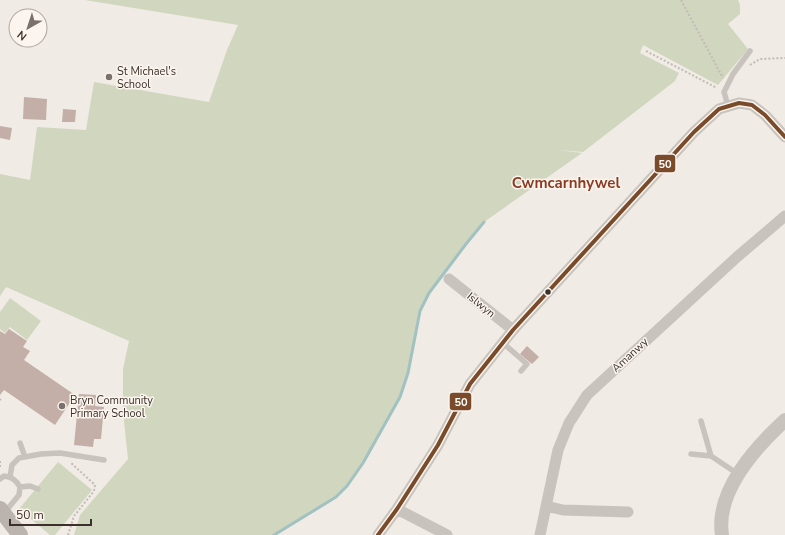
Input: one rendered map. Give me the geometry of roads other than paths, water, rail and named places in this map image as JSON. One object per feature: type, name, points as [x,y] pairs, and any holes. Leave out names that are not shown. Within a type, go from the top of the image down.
[{"type":"main road","points":[[2,512],[20,535]]},
{"type":"street","points":[[378,535],[397,509],[438,445],[470,384],[513,330],[694,132],[720,109],[739,103],[752,105],[785,137]]},
{"type":"street","name":"Amanwy","points":[[540,535],[558,450],[569,423],[587,394],[737,257],[785,216]]},
{"type":"street","name":"Islwyn","points":[[449,279],[513,330]]},
{"type":"street","points":[[722,535],[723,511],[730,490],[738,474],[756,450],[785,420]]},
{"type":"street","points":[[546,506],[563,510],[628,512]]},
{"type":"street","points":[[397,509],[447,535]]},
{"type":"lane","points":[[728,106],[724,92],[731,77],[750,51]]},
{"type":"lane","points":[[503,343],[527,364],[521,371]]},
{"type":"lane","points":[[701,421],[711,456]]},
{"type":"lane","points":[[20,443],[25,457]]},
{"type":"lane","points":[[10,477],[12,465],[19,458],[40,454],[67,454],[104,460]]},
{"type":"lane","points":[[691,454],[711,456],[738,474]]},
{"type":"lane","points":[[0,479],[4,476],[10,477],[16,480],[20,487],[19,495],[2,512]]},
{"type":"lane","points":[[20,487],[30,486],[38,489]]},
{"type":"waterway","points":[[274,535],[336,497],[347,486],[363,463],[400,397],[408,373],[420,311],[429,293],[484,222]]},
{"type":"place","name":"St Michael's School","points":[[109,77]]},
{"type":"place","name":"Bryn Community Primary School","points":[[62,406]]},
{"type":"district","name":"Cwmcarnhywel","points":[[566,183]]}]
